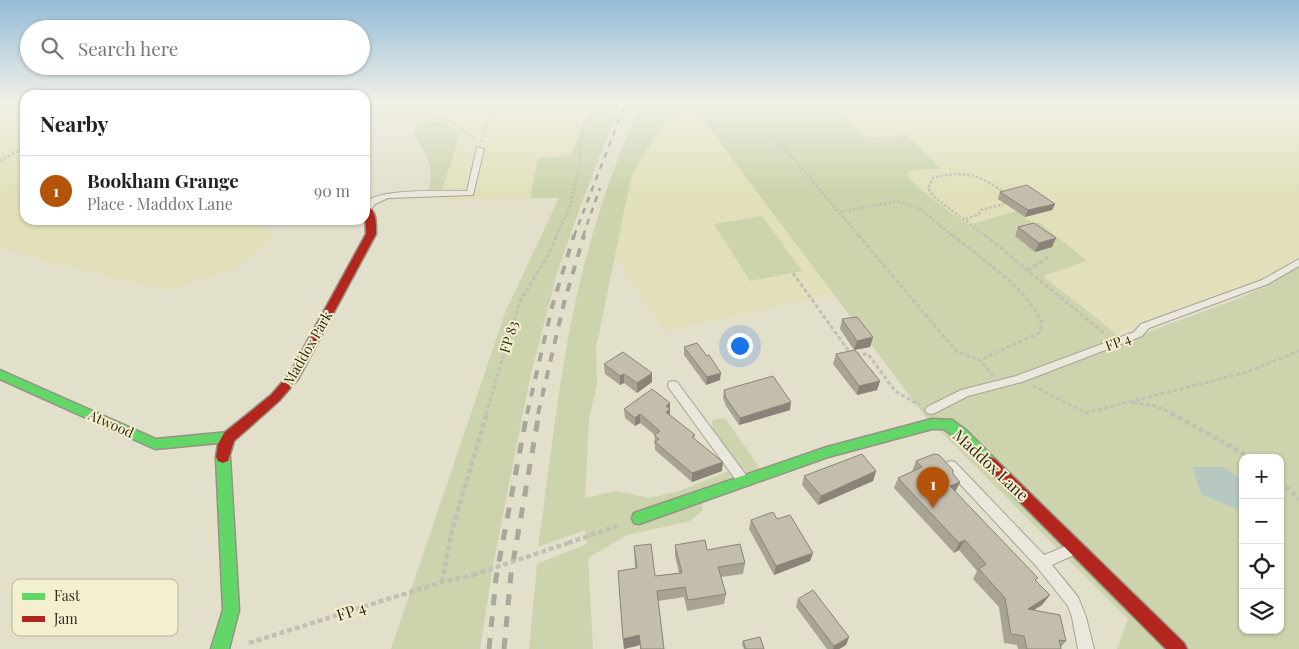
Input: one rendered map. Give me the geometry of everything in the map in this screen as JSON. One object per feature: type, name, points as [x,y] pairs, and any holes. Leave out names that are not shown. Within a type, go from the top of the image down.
[{"type":"street","name":"Maddox Park","points":[[229,437],[276,398],[294,376],[370,234],[370,225]]},
{"type":"street","name":"Atwood","points":[[0,374],[155,444],[229,437]]},
{"type":"street","name":"Maddox Lane","points":[[639,518],[827,452],[932,424],[947,424],[962,435],[1077,547],[1178,649]]},
{"type":"street","points":[[220,649],[231,610],[223,459],[225,444],[229,437]]},
{"type":"lane","points":[[370,205],[372,202],[387,196],[470,194],[481,146]]},
{"type":"lane","name":"FP 4","points":[[931,410],[965,393],[1018,379],[1138,334],[1144,326],[1266,282],[1299,262]]},
{"type":"lane","points":[[672,386],[744,482]]},
{"type":"lane","points":[[931,410],[938,414],[947,424]]},
{"type":"lane","points":[[951,466],[1042,563],[1073,602],[1079,617],[1086,649]]},
{"type":"lane","points":[[1042,563],[1077,547]]},
{"type":"path","points":[[465,132],[481,146],[486,132]]},
{"type":"path","name":"FP 83","points":[[442,582],[452,530],[520,301],[547,257],[570,206],[579,168],[583,132]]},
{"type":"path","points":[[775,137],[957,352],[980,360],[1000,384]]},
{"type":"path","points":[[0,161],[20,151]]},
{"type":"path","points":[[1013,198],[983,178],[963,172],[933,178],[928,188],[934,197],[965,219],[1115,343]]},
{"type":"path","points":[[840,212],[897,201],[920,209],[1016,289],[1036,310],[1042,322],[1039,333],[980,360]]},
{"type":"path","points":[[965,219],[979,214],[980,210],[1004,204]]},
{"type":"path","points":[[1028,270],[1050,256]]},
{"type":"path","points":[[793,273],[848,350],[854,354],[868,354],[900,396],[931,410]]},
{"type":"path","points":[[1018,379],[1086,413],[1247,372],[1299,351]]},
{"type":"path","points":[[1131,402],[1155,406],[1176,415],[1244,454]]},
{"type":"path","points":[[1284,485],[1299,499]]},
{"type":"path","name":"FP 4","points":[[238,646],[442,582],[473,575],[639,518]]},
{"type":"green space","points":[[0,132],[20,132],[20,225],[253,225],[278,233],[234,271],[164,290],[44,261],[0,248]]},
{"type":"green space","points":[[443,132],[580,132],[571,156],[538,158],[530,198],[439,200]]},
{"type":"green space","points":[[458,132],[457,144],[441,193],[428,193],[431,175],[429,162],[413,133]]},
{"type":"green space","points":[[580,132],[609,132],[557,273],[530,378],[494,560],[480,649],[391,649],[505,313],[559,198],[530,198],[538,158],[571,156]]},
{"type":"green space","points":[[629,132],[658,132],[631,177],[596,348],[597,385],[589,419],[585,498],[616,491],[650,498],[679,491],[739,467],[713,432],[712,420],[725,418],[761,470],[703,491],[702,511],[690,521],[627,535],[588,558],[593,649],[529,649],[537,564],[587,544],[585,530],[538,547],[559,392],[570,330],[576,299],[604,199]]},
{"type":"green space","points":[[658,132],[712,132],[833,294],[665,331],[614,256],[631,176]]},
{"type":"green space","points":[[712,132],[861,132],[864,136],[877,138],[907,135],[940,168],[908,171],[909,179],[968,225],[1016,211],[1034,224],[1039,222],[1087,261],[1043,276],[1128,343],[1164,326],[1246,295],[1299,267],[1299,649],[1117,649],[1128,619],[924,415]]},
{"type":"green space","points":[[861,132],[1299,132],[1299,258],[1261,280],[1116,333],[1043,275],[1086,260],[1034,224],[989,217],[968,225],[909,179],[908,171],[939,168],[907,135],[877,138],[864,136]]},
{"type":"green space","points":[[762,216],[802,271],[750,281],[714,224]]},
{"type":"shaded area","points":[[1193,467],[1224,467],[1239,478],[1239,510],[1201,494]]},
{"type":"building","points":[[1027,185],[1055,204],[1028,210],[1000,192]]},
{"type":"building","points":[[1034,223],[1056,238],[1039,243],[1018,227]]},
{"type":"building","points":[[857,317],[873,337],[857,341],[842,319]]},
{"type":"building","points":[[697,343],[707,356],[709,355],[721,373],[707,377],[684,347]]},
{"type":"building","points":[[855,350],[880,381],[859,386],[836,354]]},
{"type":"building","points":[[623,352],[652,373],[637,383],[624,374],[620,376],[604,364]]},
{"type":"building","points":[[773,376],[791,402],[740,418],[726,398],[724,390]]},
{"type":"building","points":[[652,389],[670,403],[666,406],[670,409],[666,412],[695,435],[692,437],[723,462],[692,473],[655,442],[659,439],[654,435],[660,431],[640,414],[635,418],[624,409]]},
{"type":"building","points":[[862,454],[876,471],[821,496],[804,476]]},
{"type":"building","points":[[934,454],[939,455],[953,470],[953,474],[960,482],[950,486],[1038,578],[1035,580],[1050,595],[1028,609],[1060,615],[1066,641],[1059,640],[1061,649],[1027,649],[1024,636],[1011,634],[1005,598],[979,569],[986,564],[965,540],[959,543],[898,478],[922,467],[916,461]]},
{"type":"building","points":[[773,512],[777,519],[790,515],[813,553],[776,566],[751,520]]},
{"type":"building","points":[[705,540],[707,550],[740,544],[745,563],[718,567],[726,594],[688,600],[685,587],[657,591],[664,649],[641,649],[639,635],[623,639],[618,571],[637,568],[634,546],[651,544],[655,576],[682,573],[675,545]]},
{"type":"building","points":[[813,590],[849,637],[834,646],[798,599]]},
{"type":"building","points":[[760,637],[764,649],[746,649],[743,641]]},
{"type":"railway","points":[[574,236],[614,132]]},
{"type":"railway","points":[[583,236],[600,188]]},
{"type":"railway","points":[[527,414],[552,307],[574,235]]},
{"type":"railway","points":[[538,414],[564,303],[584,235]]},
{"type":"railway","points":[[489,649],[496,578],[527,413]]},
{"type":"railway","points":[[504,649],[511,574],[539,413]]},
{"type":"traffic: fast","points":[[0,374],[155,444],[229,437]]},
{"type":"traffic: fast","points":[[639,518],[827,452],[932,424],[947,424],[962,435],[990,463]]},
{"type":"traffic: fast","points":[[220,649],[231,610],[223,457]]},
{"type":"traffic: jam","points":[[223,457],[225,444],[229,437],[275,398],[294,376],[371,234],[370,217]]},
{"type":"traffic: jam","points":[[990,463],[1178,649]]},
{"type":"place","name":"Bookham Grange","points":[[933,508]]}]
